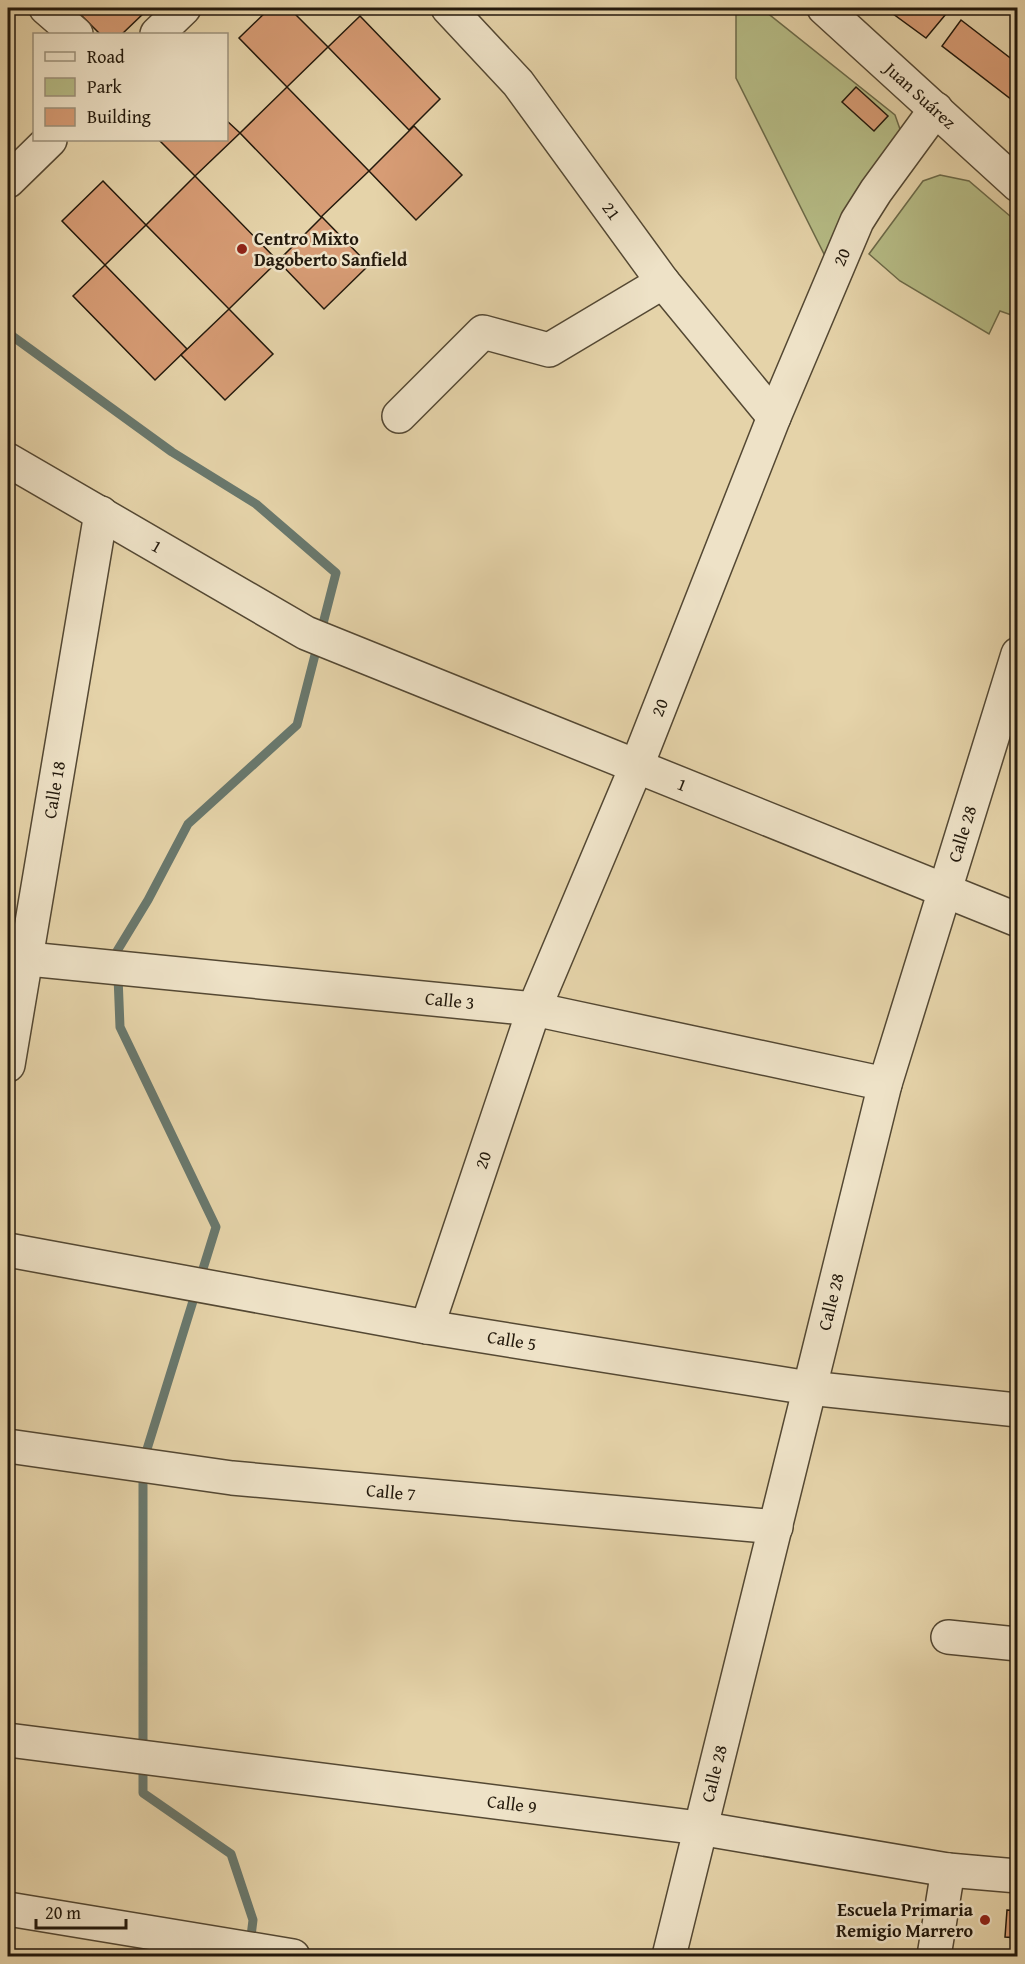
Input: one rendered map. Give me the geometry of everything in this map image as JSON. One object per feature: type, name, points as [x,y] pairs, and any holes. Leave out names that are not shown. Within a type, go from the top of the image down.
[{"type":"street","points":[[46,8],[75,33]]},
{"type":"street","points":[[158,33],[184,8]]},
{"type":"street","name":"21","points":[[448,8],[518,83],[663,282],[774,417]]},
{"type":"street","name":"Juan Suárez","points":[[824,8],[1017,185]]},
{"type":"street","name":"20","points":[[427,1327],[534,1009],[637,765],[774,417],[858,221],[876,191],[936,109]]},
{"type":"street","points":[[8,181],[49,141]]},
{"type":"street","points":[[399,416],[483,332],[549,350],[663,282]]},
{"type":"street","name":"1","points":[[8,460],[306,633],[1017,920]]},
{"type":"street","name":"Calle 18","points":[[8,1065],[16,958],[101,513]]},
{"type":"street","name":"Calle 28","points":[[669,1956],[885,1084],[1017,654]]},
{"type":"street","name":"Calle 3","points":[[16,958],[534,1009],[885,1084]]},
{"type":"street","name":"Calle 5","points":[[8,1250],[214,1286],[427,1327],[809,1388],[1017,1410]]},
{"type":"street","name":"Calle 7","points":[[8,1446],[232,1478],[776,1527]]},
{"type":"street","points":[[948,1638],[1017,1644]]},
{"type":"street","name":"Calle 9","points":[[8,1740],[699,1828],[948,1870],[1017,1876]]},
{"type":"street","points":[[933,1956],[948,1870]]},
{"type":"street","points":[[8,1910],[293,1956]]},
{"type":"green space","points":[[736,8],[761,8],[895,115],[901,132],[828,262],[736,78]]},
{"type":"green space","points":[[940,175],[969,181],[1017,222],[1017,317],[1000,311],[989,334],[900,281],[869,254],[923,181]]},
{"type":"building","points":[[74,8],[144,8],[147,10],[123,33],[99,33]]},
{"type":"building","points":[[270,8],[289,8],[328,47],[287,87],[239,38]]},
{"type":"building","points":[[885,8],[951,8],[926,38]]},
{"type":"building","points":[[360,16],[440,99],[409,130],[328,47]]},
{"type":"building","points":[[961,20],[1018,64],[1016,103],[942,46]]},
{"type":"building","points":[[287,87],[369,171],[321,217],[240,133]]},
{"type":"building","points":[[856,87],[888,116],[874,131],[842,102]]},
{"type":"building","points":[[228,122],[240,133],[195,176],[160,141],[228,141]]},
{"type":"building","points":[[414,126],[462,175],[416,220],[369,171]]},
{"type":"building","points":[[195,176],[278,261],[229,309],[146,225]]},
{"type":"building","points":[[103,181],[146,225],[105,265],[62,221]]},
{"type":"building","points":[[322,217],[369,265],[324,309],[278,261]]},
{"type":"building","points":[[105,265],[187,349],[155,380],[73,296]]},
{"type":"building","points":[[229,309],[273,354],[225,400],[181,355]]},
{"type":"building","points":[[1007,1910],[1018,1911],[1018,1938],[1005,1937]]},
{"type":"waterway","points":[[8,333],[172,452],[256,504],[336,573],[297,725],[188,824],[148,900],[117,951],[120,1027],[216,1227],[143,1462],[143,1793],[231,1854],[253,1920],[250,1944]]},
{"type":"place","name":"Centro Mixto Dagoberto Sanfield","points":[[242,249]]},
{"type":"place","name":"Escuela Primaria Remigio Marrero","points":[[985,1920]]}]
